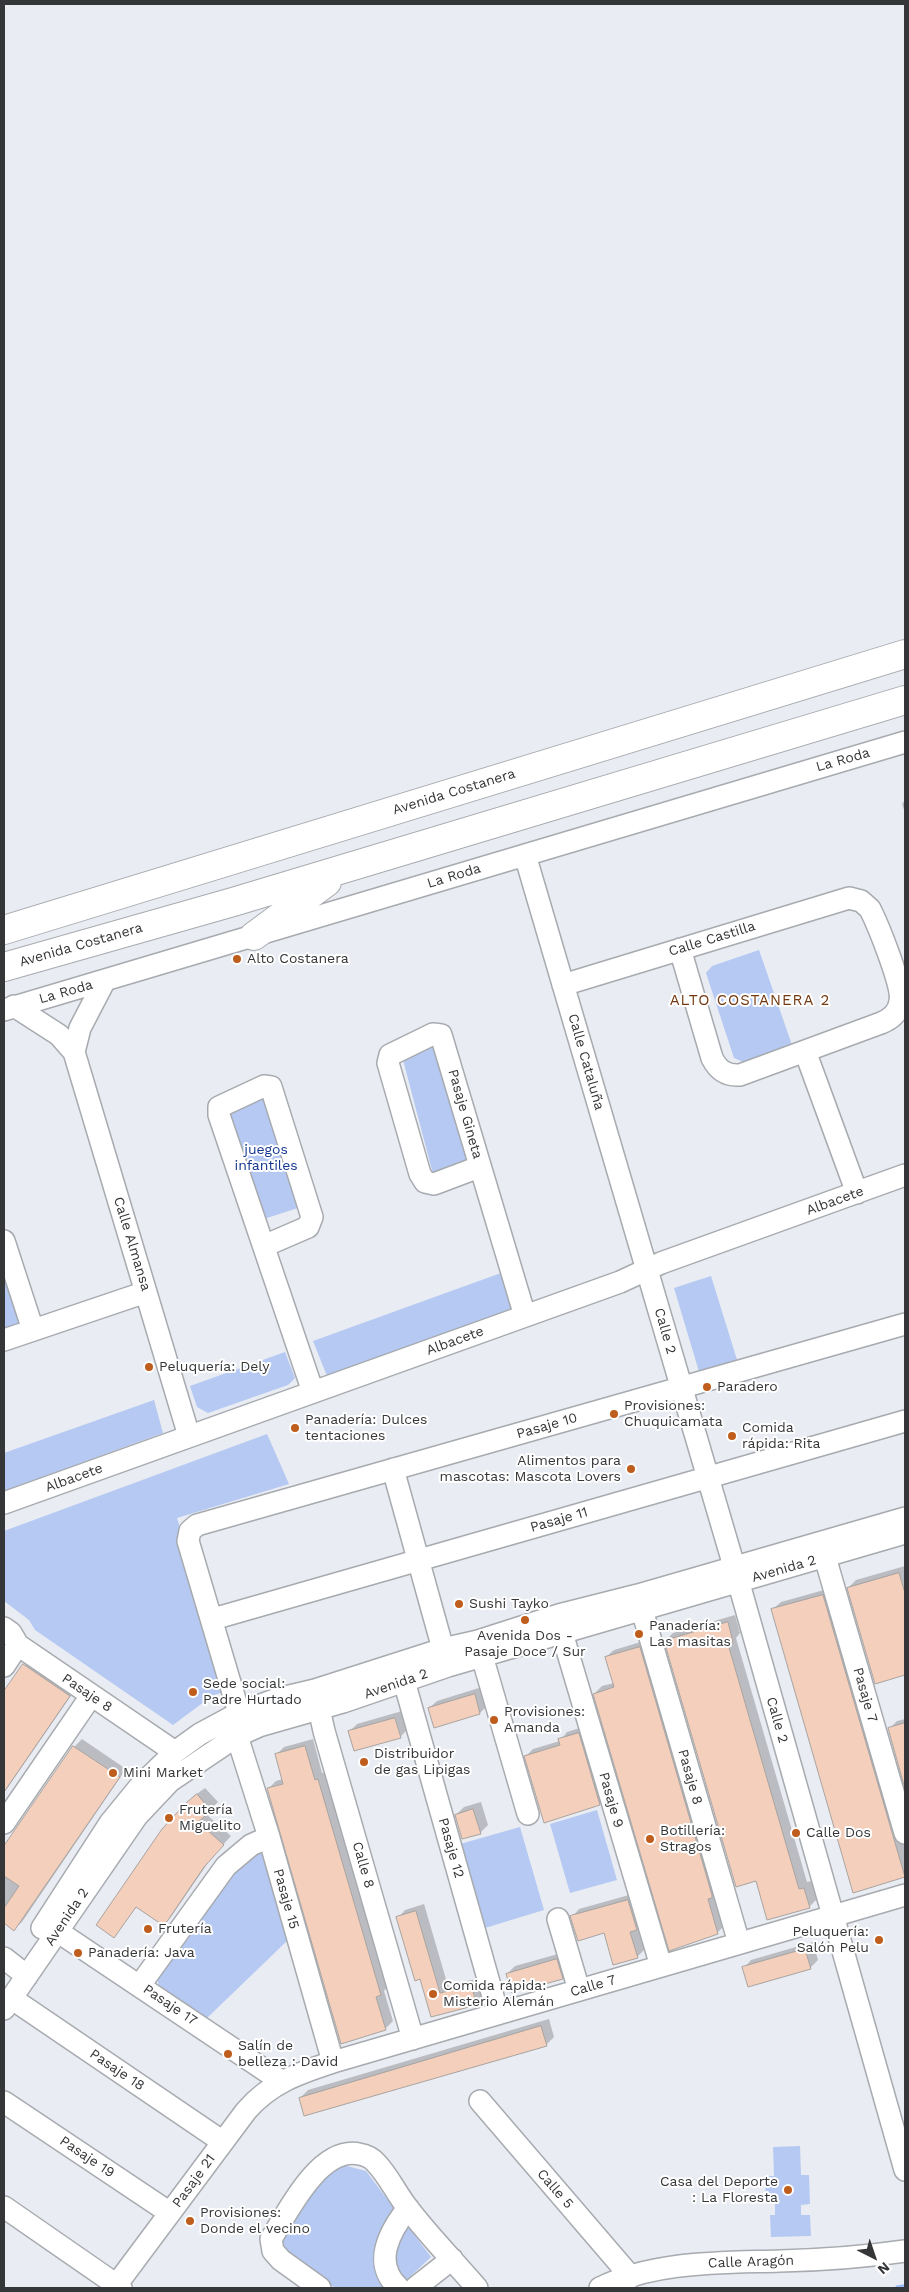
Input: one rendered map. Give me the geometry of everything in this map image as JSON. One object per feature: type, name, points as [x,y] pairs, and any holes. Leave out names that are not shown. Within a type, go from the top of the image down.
[{"type":"main road","name":"Avenida Costanera","points":[[4,930],[905,654]]},
{"type":"main road","name":"Avenida Costanera","points":[[4,967],[349,868],[905,700]]},
{"type":"main road","points":[[254,936],[349,868]]},
{"type":"street","name":"La Roda","points":[[9,1008],[905,742]]},
{"type":"street","name":"Calle Cataluña","points":[[525,854],[647,1270]]},
{"type":"street","name":"Calle Castilla","points":[[563,985],[842,898],[855,898],[867,904],[873,915],[900,988],[900,1003],[893,1016],[881,1023],[805,1051]]},
{"type":"street","points":[[680,949],[712,1058],[723,1072],[740,1075],[805,1051],[856,1193]]},
{"type":"street","points":[[74,1052],[80,1028],[105,980]]},
{"type":"street","name":"Calle Almansa","points":[[9,1008],[59,1035],[74,1052],[189,1436]]},
{"type":"street","name":"Pasaje Gineta","points":[[433,1034],[441,1035],[479,1166],[434,1184],[425,1182],[420,1174],[388,1063],[390,1055],[433,1034]]},
{"type":"street","points":[[264,1246],[308,1227],[312,1217],[271,1087],[264,1086],[219,1107],[219,1115],[313,1392]]},
{"type":"street","points":[[479,1166],[525,1316]]},
{"type":"street","name":"Albacete","points":[[4,1503],[620,1282],[647,1270],[905,1175]]},
{"type":"street","points":[[4,1241],[9,1273],[33,1330]]},
{"type":"street","name":"Calle 2","points":[[647,1270],[736,1574],[905,2170]]},
{"type":"street","points":[[4,1340],[146,1292]]},
{"type":"street","name":"Pasaje 10","points":[[213,1620],[188,1541],[190,1531],[196,1525],[905,1324]]},
{"type":"street","name":"Pasaje 11","points":[[213,1620],[905,1421]]},
{"type":"street","points":[[393,1469],[443,1649]]},
{"type":"street","name":"Avenida 2","points":[[6,1997],[15,1967],[110,1823],[141,1785],[175,1752],[200,1734],[239,1713],[277,1699],[317,1699],[404,1682],[482,1656],[642,1610],[736,1574],[905,1531]]},
{"type":"street","name":"Avenida 2","points":[[15,1967],[57,1931],[127,1829],[153,1798],[170,1781],[237,1736],[317,1699],[443,1649],[478,1641],[559,1615],[638,1595],[825,1557],[905,1531]]},
{"type":"street","name":"Pasaje 7","points":[[825,1557],[905,1833]]},
{"type":"street","name":"Pasaje 8","points":[[642,1610],[739,1943]]},
{"type":"street","points":[[213,1620],[239,1713]]},
{"type":"street","name":"Pasaje 8","points":[[4,1628],[11,1634],[18,1645],[175,1752]]},
{"type":"street","name":"Pasaje 9","points":[[562,1633],[660,1966]]},
{"type":"street","points":[[4,1666],[18,1645]]},
{"type":"street","points":[[482,1656],[528,1814]]},
{"type":"street","name":"Pasaje 12","points":[[404,1682],[498,2014]]},
{"type":"street","points":[[4,1822],[91,1696]]},
{"type":"street","name":"Calle 8","points":[[317,1699],[413,2039]]},
{"type":"street","name":"Pasaje 15","points":[[237,1736],[333,2062]]},
{"type":"street","points":[[140,1985],[226,1866],[251,1845],[268,1837]]},
{"type":"street","name":"Calle 7","points":[[281,2081],[333,2062],[905,1894]]},
{"type":"street","points":[[558,1919],[579,1990]]},
{"type":"street","name":"Pasaje 17","points":[[57,1931],[281,2081]]},
{"type":"street","name":"Pasaje 18","points":[[6,1997],[223,2142]]},
{"type":"street","name":"Pasaje 21","points":[[117,2287],[254,2102],[281,2081]]},
{"type":"street","name":"Calle 5","points":[[480,2101],[631,2277]]},
{"type":"street","name":"Pasaje 19","points":[[4,2102],[170,2213]]},
{"type":"street","points":[[320,2288],[281,2260],[273,2251],[271,2239],[296,2198],[322,2166],[332,2158],[352,2152],[366,2155],[376,2162],[408,2208],[477,2288]]},
{"type":"street","points":[[4,2208],[117,2287]]},
{"type":"street","points":[[399,2288],[386,2270],[385,2251],[392,2233],[408,2208]]},
{"type":"street","name":"Calle Aragón","points":[[600,2288],[631,2277],[671,2267],[698,2264],[847,2258],[905,2251]]},
{"type":"street","points":[[415,2288],[452,2259]]},
{"type":"green space","points":[[759,950],[792,1045],[743,1062],[734,1058],[706,973],[712,966]]},
{"type":"green space","points":[[438,1046],[471,1163],[433,1174],[402,1056]]},
{"type":"green space","name":"juegos infantiles","points":[[269,1097],[304,1206],[264,1219],[229,1110]]},
{"type":"green space","points":[[501,1273],[515,1314],[329,1381],[313,1341]]},
{"type":"green space","points":[[9,1274],[22,1327],[4,1333],[4,1275]]},
{"type":"green space","points":[[711,1276],[738,1363],[700,1375],[674,1288]]},
{"type":"green space","points":[[285,1352],[295,1378],[288,1385],[208,1413],[197,1407],[190,1386]]},
{"type":"green space","points":[[154,1400],[163,1433],[4,1491],[4,1453]]},
{"type":"green space","points":[[267,1434],[289,1484],[177,1518],[202,1600],[239,1686],[212,1696],[173,1725],[35,1630],[29,1620],[4,1601],[4,1531]]},
{"type":"green space","points":[[597,1810],[617,1880],[570,1893],[550,1824]]},
{"type":"green space","points":[[520,1827],[544,1910],[485,1928],[460,1844]]},
{"type":"green space","points":[[250,1854],[263,1854],[288,1940],[205,2020],[159,1987],[156,1973],[233,1869]]},
{"type":"green space","name":"Casa del Deporte : La Floresta","points":[[800,2146],[801,2175],[809,2175],[810,2204],[801,2205],[801,2215],[810,2215],[811,2236],[771,2237],[770,2215],[775,2215],[775,2203],[766,2203],[765,2176],[774,2176],[773,2147]]},
{"type":"green space","points":[[339,2164],[366,2171],[431,2257],[398,2288],[335,2288],[280,2246],[276,2230]]},
{"type":"building","points":[[899,1573],[905,1593],[905,1675],[875,1684],[847,1588]]},
{"type":"building","points":[[823,1595],[905,1877],[853,1893],[771,1609]]},
{"type":"building","points":[[728,1622],[733,1642],[728,1644],[799,1889],[804,1888],[810,1908],[767,1920],[756,1881],[736,1887],[664,1641]]},
{"type":"building","points":[[640,1647],[712,1895],[712,1898],[708,1899],[718,1934],[669,1951],[593,1694],[614,1687],[605,1657]]},
{"type":"building","points":[[23,1664],[70,1696],[4,1792],[4,1691]]},
{"type":"building","points":[[475,1694],[480,1714],[434,1728],[428,1708]]},
{"type":"building","points":[[395,1718],[401,1738],[354,1751],[348,1731]]},
{"type":"building","points":[[905,1723],[905,1789],[888,1728]]},
{"type":"building","points":[[579,1733],[600,1805],[544,1823],[524,1756],[560,1745],[558,1739]]},
{"type":"building","points":[[73,1746],[120,1777],[14,1931],[4,1923],[4,1908],[19,1886],[4,1876],[4,1846]]},
{"type":"building","points":[[305,1746],[315,1780],[318,1779],[381,1995],[376,1997],[386,2030],[341,2044],[267,1788],[283,1784],[275,1754]]},
{"type":"building","points":[[197,1794],[211,1811],[198,1822],[224,1845],[204,1867],[164,1926],[136,1907],[114,1938],[96,1925],[162,1829]]},
{"type":"building","points":[[473,1809],[481,1834],[462,1839],[455,1815]]},
{"type":"building","points":[[628,1900],[637,1930],[630,1932],[638,1958],[613,1965],[604,1933],[578,1941],[570,1916]]},
{"type":"building","points":[[416,1911],[440,1993],[471,1985],[477,2005],[431,2017],[420,1979],[415,1981],[396,1917]]},
{"type":"building","points":[[805,1949],[811,1969],[748,1987],[742,1967]]},
{"type":"building","points":[[557,1959],[563,1979],[512,1993],[506,1974]]},
{"type":"building","points":[[541,2026],[547,2046],[304,2116],[299,2098]]},
{"type":"waterway","points":[[898,2288],[905,2287]]},
{"type":"place","name":"Alto Costanera","points":[[237,959]]},
{"type":"place","name":"Peluquería: Dely","points":[[149,1367]]},
{"type":"place","name":"Paradero","points":[[707,1387]]},
{"type":"place","name":"Provisiones: Chuquicamata","points":[[614,1414]]},
{"type":"place","name":"Panadería: Dulces tentaciones","points":[[295,1428]]},
{"type":"place","name":"Comida rápida: Rita","points":[[732,1436]]},
{"type":"place","name":"Alimentos para mascotas: Mascota Lovers","points":[[631,1469]]},
{"type":"place","name":"Sushi Tayko","points":[[459,1604]]},
{"type":"place","name":"Avenida Dos - Pasaje Doce / Sur","points":[[525,1620]]},
{"type":"place","name":"Panadería: Las masitas","points":[[639,1634]]},
{"type":"place","name":"Sede social: Padre Hurtado","points":[[193,1692]]},
{"type":"place","name":"Provisiones: Amanda","points":[[494,1720]]},
{"type":"place","name":"Distribuidor de gas Lipigas","points":[[364,1762]]},
{"type":"place","name":"Mini Market","points":[[113,1773]]},
{"type":"place","name":"Frutería Miguelito","points":[[169,1818]]},
{"type":"place","name":"Calle Dos","points":[[796,1833]]},
{"type":"place","name":"Botillería: Stragos","points":[[650,1839]]},
{"type":"place","name":"Frutería","points":[[148,1929]]},
{"type":"place","name":"Peluquería: Salón Pelu","points":[[879,1940]]},
{"type":"place","name":"Panadería: Java","points":[[78,1953]]},
{"type":"place","name":"Comida rápida: Misterio Alemán","points":[[433,1994]]},
{"type":"place","name":"Salín de belleza : David","points":[[228,2054]]},
{"type":"place","name":"Casa del Deporte : La Floresta","points":[[788,2190]]},
{"type":"place","name":"Provisiones: Donde el vecino","points":[[190,2221]]},
{"type":"district","name":"ALTO COSTANERA 2","points":[[750,1001]]}]
